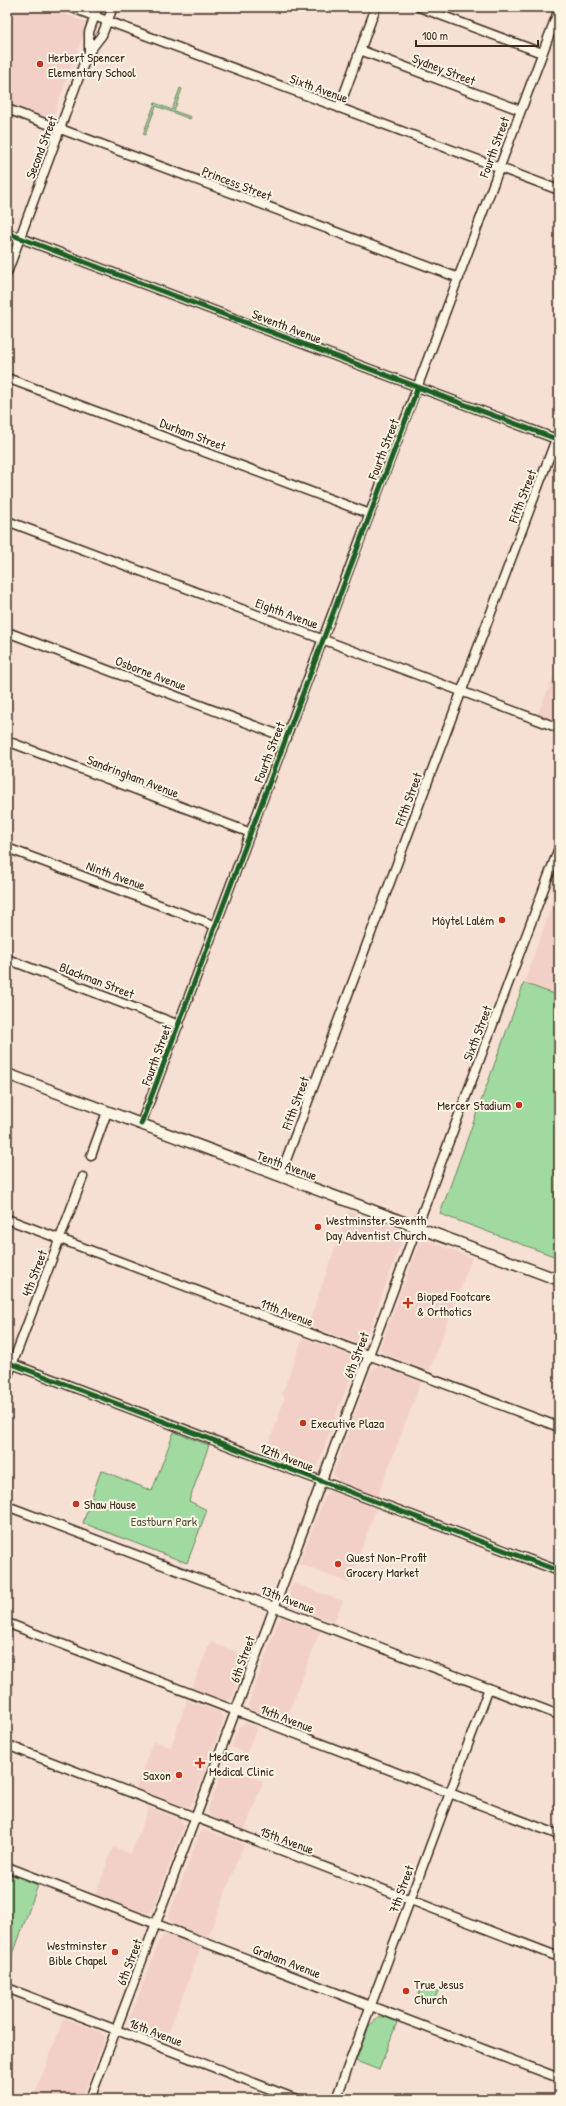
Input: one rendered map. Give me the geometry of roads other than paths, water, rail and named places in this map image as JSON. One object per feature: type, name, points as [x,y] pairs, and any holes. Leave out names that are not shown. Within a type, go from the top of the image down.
[{"type":"main road","name":"Tenth Avenue","points":[[7,1074],[559,1280]]},
{"type":"street","name":"Sixth Avenue","points":[[70,7],[559,190]]},
{"type":"street","name":"Second Street","points":[[89,52],[89,32],[98,7]]},
{"type":"street","name":"Second Street","points":[[7,273],[89,52],[102,35],[113,7]]},
{"type":"street","points":[[339,108],[376,7]]},
{"type":"street","points":[[419,7],[542,53]]},
{"type":"street","name":"Fourth Street","points":[[141,1124],[559,9]]},
{"type":"street","name":"Sydney Street","points":[[360,50],[520,110]]},
{"type":"street","name":"Princess Street","points":[[7,109],[459,278]]},
{"type":"street","name":"Seventh Avenue","points":[[7,233],[418,387],[558,437]]},
{"type":"street","name":"Durham Street","points":[[7,378],[370,514]]},
{"type":"street","name":"Fifth Street","points":[[280,1176],[558,437]]},
{"type":"street","name":"Eighth Avenue","points":[[7,521],[559,728]]},
{"type":"street","name":"Osborne Avenue","points":[[7,632],[286,738]]},
{"type":"street","name":"Sandringham Avenue","points":[[7,741],[251,833]]},
{"type":"street","name":"Ninth Avenue","points":[[7,848],[216,926]]},
{"type":"street","name":"Sixth Street","points":[[418,1227],[559,848]]},
{"type":"street","name":"Blackman Street","points":[[7,959],[179,1025]]},
{"type":"street","points":[[90,1156],[108,1112]]},
{"type":"street","name":"4th Street","points":[[7,1378],[9,1363],[60,1238],[83,1176]]},
{"type":"street","name":"11th Avenue","points":[[7,1219],[559,1427]]},
{"type":"street","name":"6th Street","points":[[90,2099],[418,1227]]},
{"type":"street","name":"12th Avenue","points":[[9,1363],[559,1571]]},
{"type":"street","name":"13th Avenue","points":[[7,1506],[275,1606],[559,1715]]},
{"type":"street","name":"14th Avenue","points":[[7,1623],[559,1835]]},
{"type":"street","name":"7th Street","points":[[336,2099],[489,1688]]},
{"type":"street","name":"15th Avenue","points":[[7,1745],[559,1957]]},
{"type":"street","name":"Graham Avenue","points":[[7,1867],[559,2078]]},
{"type":"street","name":"16th Avenue","points":[[7,1988],[296,2099]]},
{"type":"place","name":"Herbert Spencer Elementary School","points":[[40,64]]},
{"type":"place","name":"Móytel Lalém","points":[[502,920]]},
{"type":"place","name":"Mercer Stadium","points":[[519,1105]]},
{"type":"place","name":"Westminster Seventh Day Adventist Church","points":[[318,1227]]},
{"type":"place","name":"Bioped Footcare & Orthotics","points":[[408,1303]]},
{"type":"place","name":"Executive Plaza","points":[[303,1423]]},
{"type":"place","name":"Shaw House","points":[[76,1504]]},
{"type":"place","name":"Quest Non-Profit Grocery Market","points":[[338,1564]]},
{"type":"place","name":"MedCare Medical Clinic","points":[[200,1763]]},
{"type":"place","name":"Saxon","points":[[179,1775]]},
{"type":"place","name":"Westminster Bible Chapel","points":[[115,1952]]},
{"type":"place","name":"True Jesus Church","points":[[406,1991]]},
{"type":"park label","name":"Eastburn Park","points":[[164,1521]]}]
